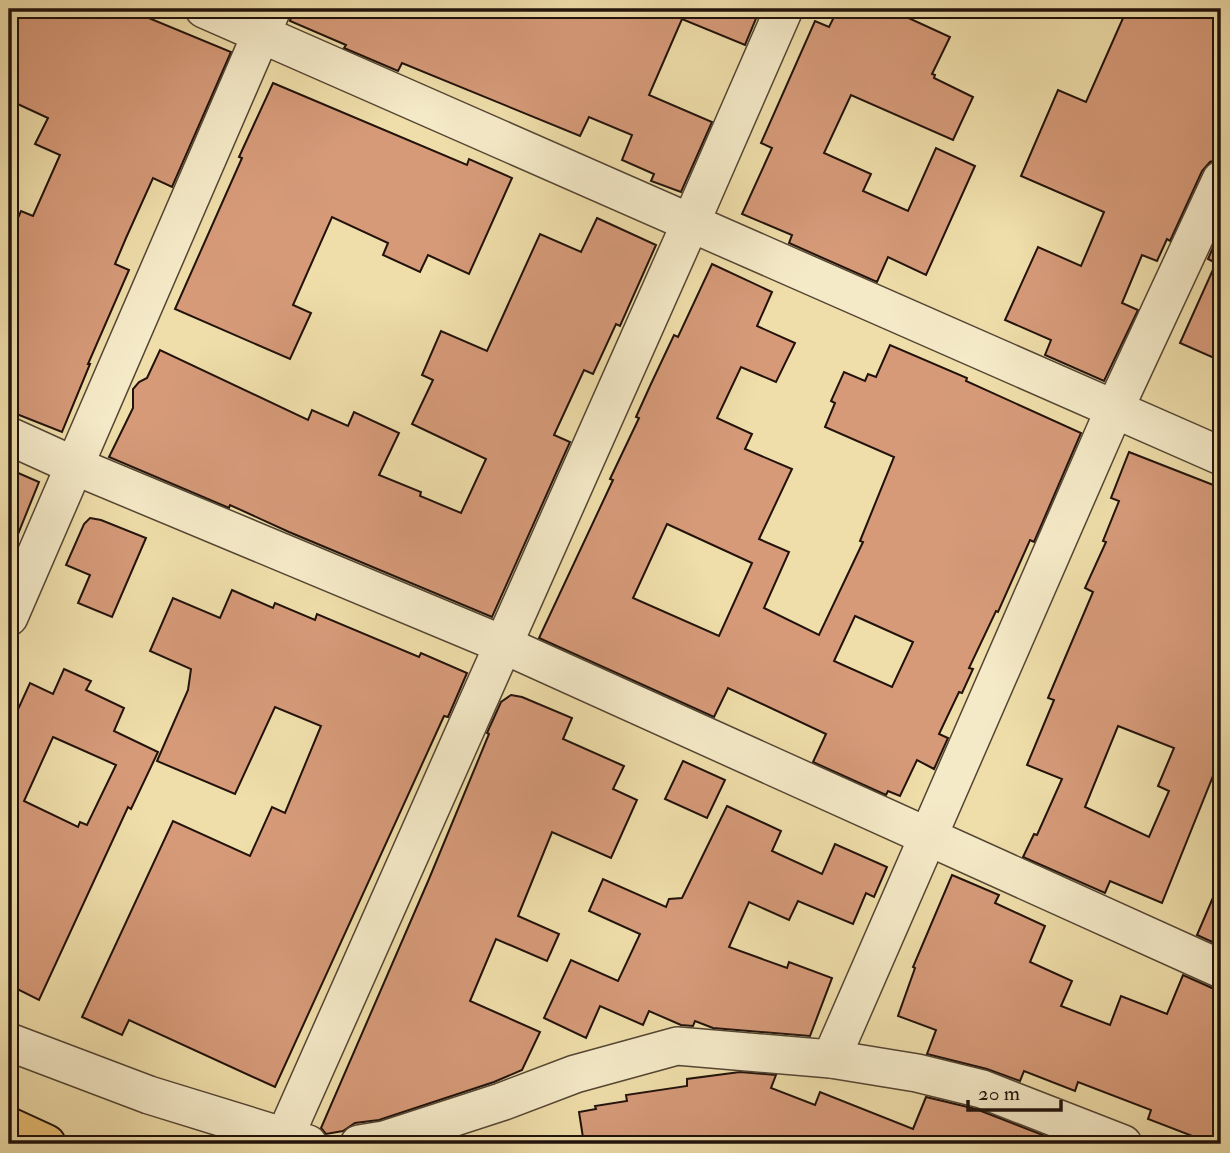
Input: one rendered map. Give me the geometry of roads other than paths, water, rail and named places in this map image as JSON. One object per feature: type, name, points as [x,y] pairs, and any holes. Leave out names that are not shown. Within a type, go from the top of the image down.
[{"type":"main road","points":[[9,1127],[46,1144]]},
{"type":"street","points":[[204,9],[266,21],[691,222],[1221,456]]},
{"type":"street","points":[[9,1042],[149,1095],[297,1140],[504,645],[783,9]]},
{"type":"street","points":[[9,617],[266,21]]},
{"type":"street","points":[[831,1059],[1115,408],[1221,180]]},
{"type":"street","points":[[9,436],[504,645],[1221,969]]},
{"type":"street","points":[[359,1144],[384,1140],[501,1102],[575,1074],[677,1046],[831,1059],[917,1073],[982,1089],[1123,1144]]}]
